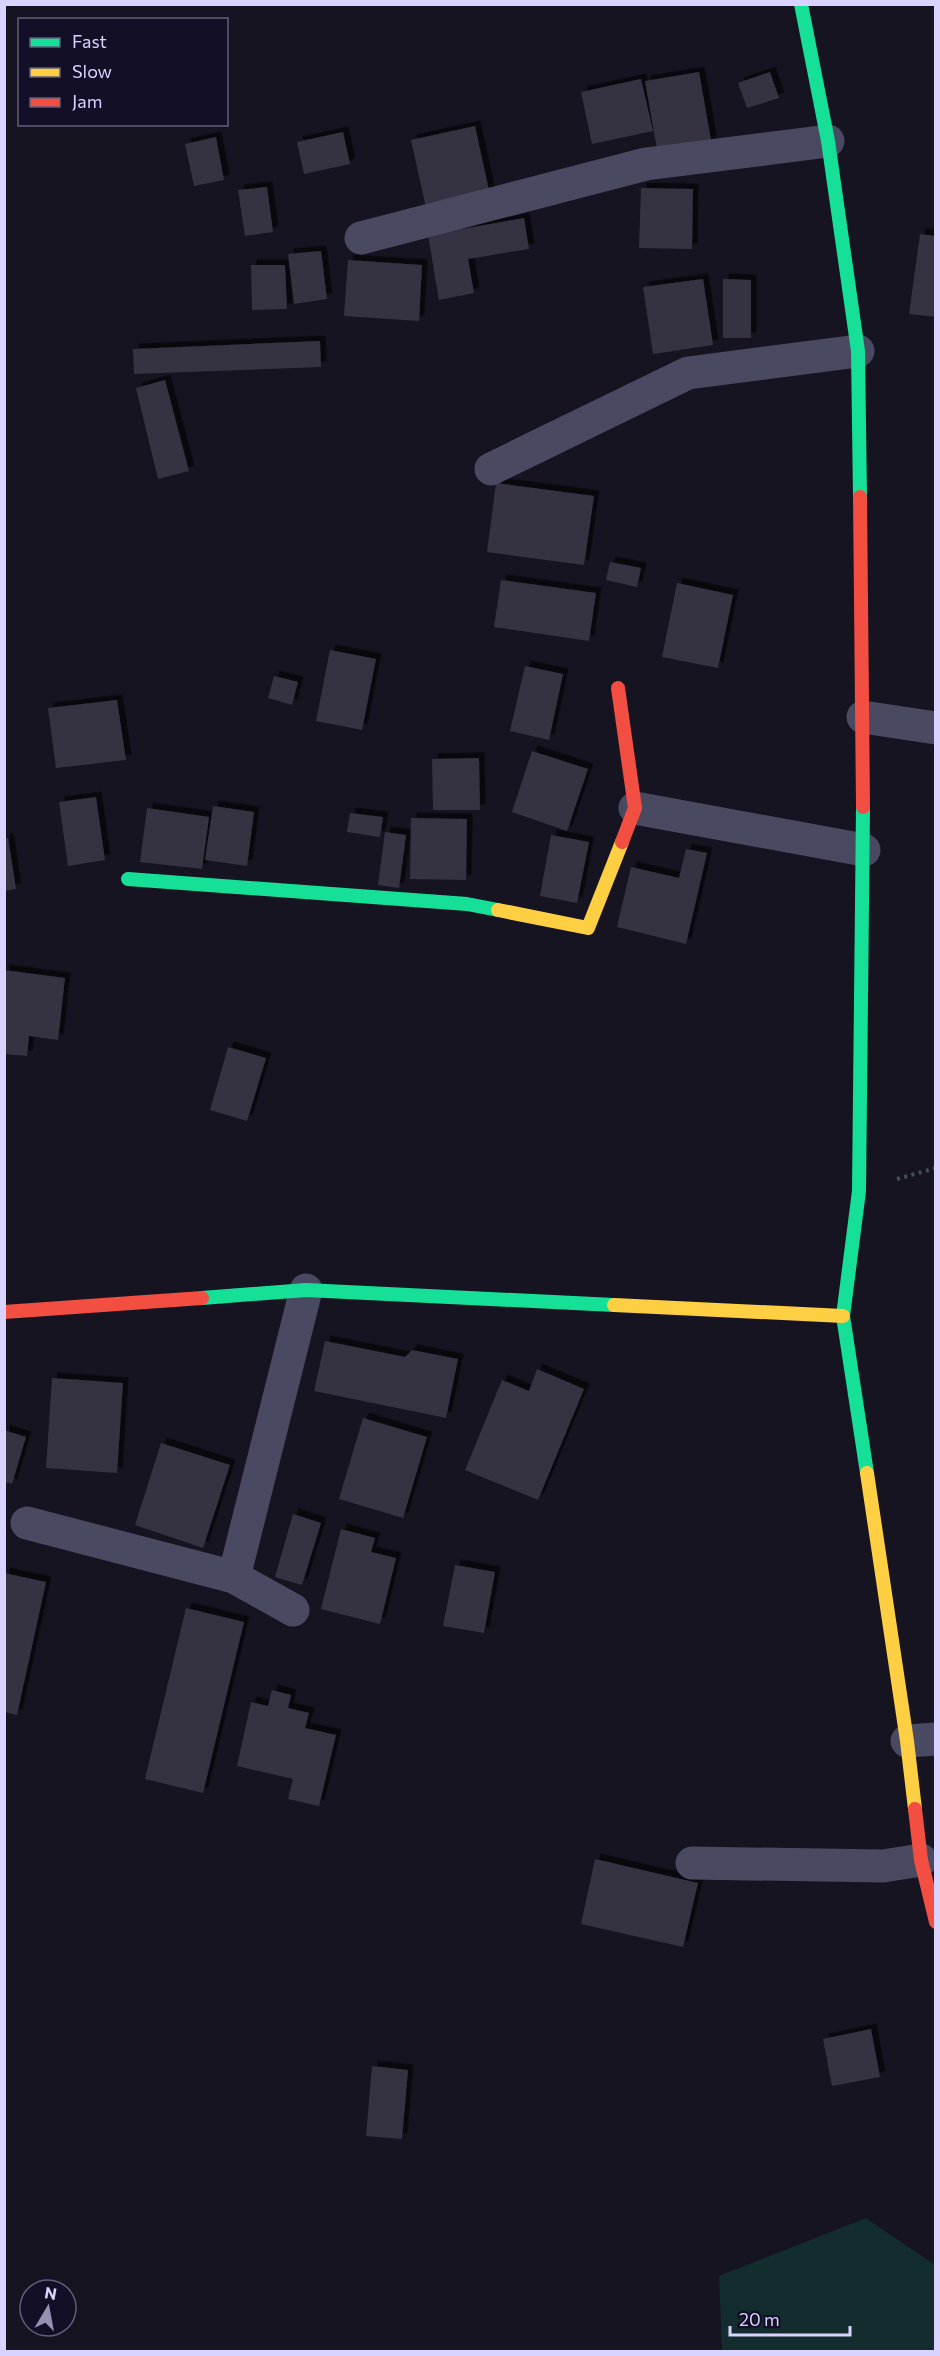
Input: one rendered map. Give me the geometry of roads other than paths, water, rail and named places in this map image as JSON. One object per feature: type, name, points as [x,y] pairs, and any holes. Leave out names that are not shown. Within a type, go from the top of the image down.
[{"type":"street","points":[[801,4],[828,141],[858,351],[864,850],[859,1191],[843,1316],[921,1740],[921,1860],[936,1922]]},
{"type":"street","points":[[362,238],[646,164],[828,141]]},
{"type":"street","points":[[491,470],[688,373],[858,351]]},
{"type":"street","points":[[128,879],[467,904],[588,928],[635,808],[618,688]]},
{"type":"street","points":[[863,717],[936,728]]},
{"type":"street","points":[[635,808],[864,850]]},
{"type":"street","points":[[4,1312],[306,1290],[843,1316]]},
{"type":"street","points":[[234,1577],[306,1290]]},
{"type":"street","points":[[27,1523],[234,1577],[293,1610]]},
{"type":"street","points":[[692,1863],[883,1866],[921,1860]]}]
